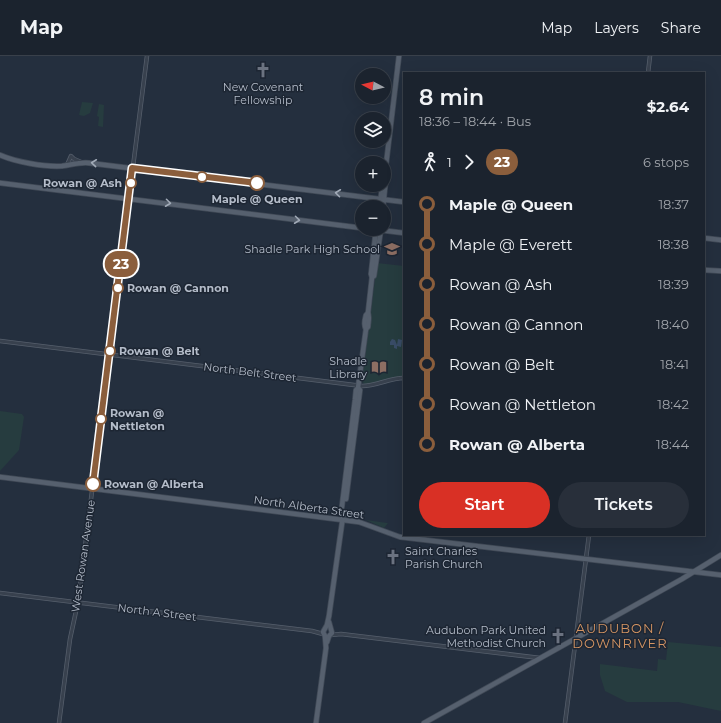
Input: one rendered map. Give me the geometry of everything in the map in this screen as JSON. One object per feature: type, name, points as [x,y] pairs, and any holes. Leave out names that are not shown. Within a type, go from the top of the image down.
[{"type":"main road","points":[[386,156],[399,56]]},
{"type":"main road","points":[[0,155],[18,161],[56,166],[81,162],[403,202]]},
{"type":"main road","points":[[0,183],[355,227]]},
{"type":"main road","points":[[382,192],[382,199]]},
{"type":"main road","points":[[382,199],[383,192]]},
{"type":"main road","points":[[391,231],[403,233]]},
{"type":"main road","points":[[373,276],[371,274],[372,260],[377,236]]},
{"type":"main road","points":[[316,723],[342,518],[341,514],[356,390],[358,387],[366,329],[369,321],[368,313],[378,236]]},
{"type":"main road","points":[[705,238],[721,240]]},
{"type":"main road","points":[[705,270],[721,271]]},
{"type":"main road","points":[[342,518],[344,515],[360,390],[358,387]]},
{"type":"main road","points":[[346,476],[350,468],[348,458]]},
{"type":"main road","name":"North Alberta Street","points":[[0,477],[342,518],[365,523],[391,535],[400,537],[721,575]]},
{"type":"main road","points":[[424,723],[682,579],[721,555]]},
{"type":"main road","name":"North Alberta Street","points":[[685,570],[704,565]]},
{"type":"main road","points":[[682,579],[693,574],[708,573]]},
{"type":"street","name":"West Rowan Avenue","points":[[59,723],[70,640],[78,602],[93,489],[147,56]]},
{"type":"street","points":[[648,72],[650,56]]},
{"type":"street","points":[[67,165],[71,156],[81,162]]},
{"type":"street","name":"North Belt Street","points":[[0,341],[358,387],[403,378]]},
{"type":"street","points":[[565,723],[589,536]]},
{"type":"street","name":"North A Street","points":[[0,593],[541,658]]},
{"type":"green space","points":[[82,102],[93,103],[90,113],[84,116],[79,115]]},
{"type":"green space","points":[[99,104],[104,105],[103,127],[98,126],[99,117],[97,116]]},
{"type":"green space","points":[[377,263],[403,266],[403,376],[375,383],[365,384],[362,382]]},
{"type":"green space","points":[[0,411],[22,414],[24,417],[19,450],[0,471]]},
{"type":"green space","points":[[366,520],[387,523],[388,523],[384,528]]},
{"type":"green space","points":[[668,642],[721,647],[721,711],[678,702],[627,702],[605,691],[600,675],[600,664],[657,671],[658,659],[666,660]]},
{"type":"water","points":[[392,339],[395,340],[397,345],[398,339],[402,340],[401,347],[397,346],[397,349],[394,348],[394,345],[390,345]]},
{"type":"bus line","name":"23","points":[[93,484],[132,168],[257,183]]},
{"type":"place","name":"New Covenant Fellowship","points":[[263,70]]},
{"type":"place","name":"Rowan @ Ash","points":[[131,183]]},
{"type":"place","name":"Maple @ Queen","points":[[257,183]]},
{"type":"place","name":"Shadle Park High School","points":[[392,249]]},
{"type":"place","name":"Rowan @ Cannon","points":[[118,288]]},
{"type":"place","name":"Rowan @ Belt","points":[[110,351]]},
{"type":"place","name":"Shadle Library","points":[[379,367]]},
{"type":"place","name":"Rowan @ Nettleton","points":[[101,419]]},
{"type":"place","name":"Rowan @ Alberta","points":[[93,484]]},
{"type":"place","name":"Saint Charles Parish Church","points":[[393,557]]},
{"type":"place","name":"Audubon Park United Methodist Church","points":[[558,636]]},
{"type":"district","name":"AUDUBON / DOWNRIVER","points":[[620,636]]}]
